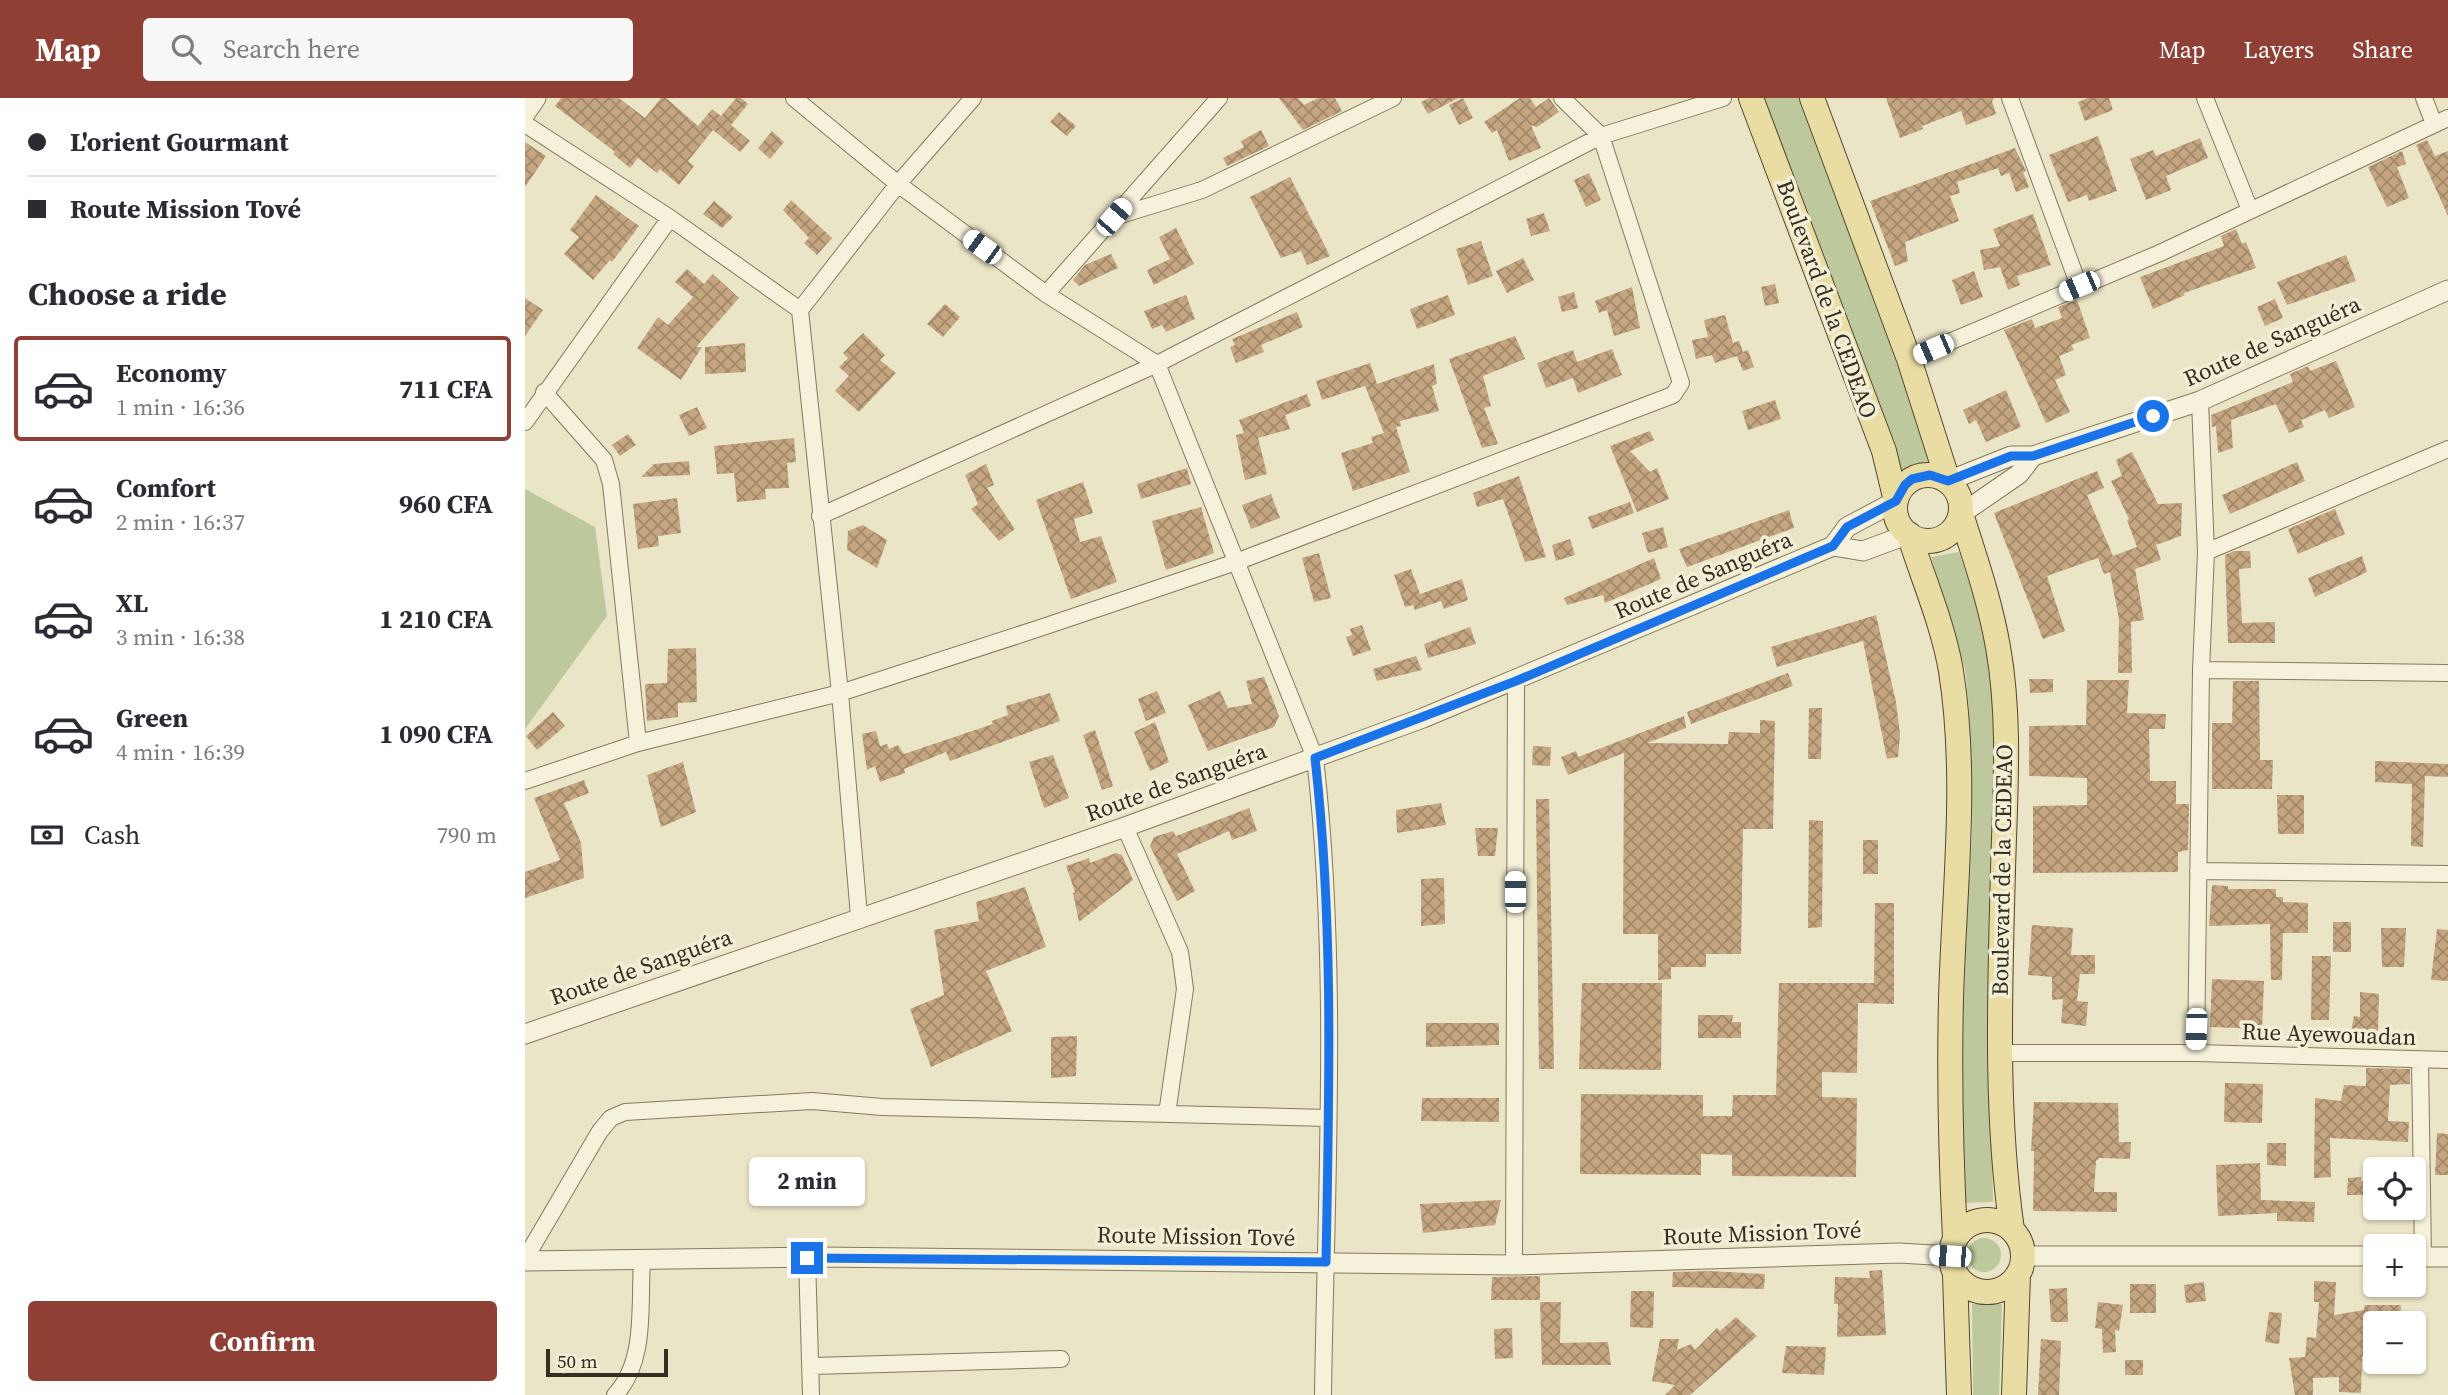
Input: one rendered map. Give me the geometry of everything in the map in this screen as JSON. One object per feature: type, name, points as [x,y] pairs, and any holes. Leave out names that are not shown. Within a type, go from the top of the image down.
[{"type":"main road","name":"Boulevard de la CEDEAO","points":[[1751,98],[1879,438],[1896,501]]},
{"type":"main road","points":[[1812,98],[1909,359],[1948,481],[1959,496],[1961,514],[1952,531],[1936,540],[1917,539],[1909,534],[1898,520],[1896,501],[1905,485],[1921,476],[1930,475],[1948,481]]},
{"type":"main road","name":"Boulevard de la CEDEAO","points":[[1961,514],[1984,585],[2003,687],[2006,754],[1998,1053],[2004,1172],[2012,1230]]},
{"type":"main road","name":"Boulevard de la CEDEAO","points":[[1909,534],[1951,670],[1957,729],[1959,833],[1951,1000],[1953,1256]]},
{"type":"main road","points":[[1959,1395],[1953,1256],[1961,1230],[1977,1221],[1996,1220],[2012,1230],[2022,1246],[2014,1395]]},
{"type":"main road","points":[[1953,1256],[1968,1288],[1987,1292],[2005,1287],[2021,1265]]},
{"type":"street","points":[[525,114],[536,98]]},
{"type":"street","points":[[794,98],[898,184],[1046,294],[1157,364],[1315,758],[1326,881],[1328,1118],[1323,1395]]},
{"type":"street","points":[[859,916],[841,693],[800,310],[898,184],[973,98]]},
{"type":"street","points":[[1046,294],[1219,98]]},
{"type":"street","points":[[1114,217],[1202,190],[1393,98]]},
{"type":"street","points":[[525,781],[638,743],[841,693],[1236,562],[1673,395],[1680,389],[1681,383],[1601,136],[1562,98]]},
{"type":"street","points":[[820,516],[1157,364],[1601,136],[1723,98]]},
{"type":"street","points":[[2010,98],[2079,286]]},
{"type":"street","points":[[2205,98],[2250,210]]},
{"type":"street","points":[[1909,359],[2160,253],[2441,121],[2424,98]]},
{"type":"street","points":[[525,124],[670,218],[800,310]]},
{"type":"street","points":[[525,422],[670,218]]},
{"type":"street","name":"Route de Sanguéra","points":[[1948,481],[2011,456],[2033,456],[2200,401],[2448,290]]},
{"type":"street","points":[[544,392],[604,460],[611,484],[638,743]]},
{"type":"street","points":[[2196,1053],[2201,670],[2206,552],[2200,401]]},
{"type":"street","points":[[2206,552],[2448,449]]},
{"type":"street","name":"Route de Sanguéra","points":[[1961,514],[2019,474],[2033,456]]},
{"type":"street","name":"Route de Sanguéra","points":[[525,1034],[859,916],[1125,827],[1516,681],[1833,546],[1847,527],[1896,501]]},
{"type":"street","name":"Route de Sanguéra","points":[[1833,546],[1864,551],[1909,534]]},
{"type":"street","points":[[2201,670],[2448,673]]},
{"type":"street","points":[[1514,1265],[1516,681]]},
{"type":"street","points":[[1125,827],[1180,952],[1184,969],[1185,989],[1167,1114]]},
{"type":"street","points":[[2198,871],[2448,874]]},
{"type":"street","name":"Rue Ayewouadan","points":[[1998,1053],[2196,1053],[2448,1060]]},
{"type":"street","points":[[2418,1234],[2420,1060]]},
{"type":"street","points":[[525,1260],[600,1131],[611,1118],[625,1112],[812,1101],[852,1106],[1328,1118]]},
{"type":"street","name":"Route Mission Tové","points":[[525,1260],[807,1258],[1514,1265],[1899,1253],[1953,1256]]},
{"type":"street","points":[[2021,1265],[2363,1256]]},
{"type":"street","points":[[2426,1257],[2448,1257]]},
{"type":"street","points":[[807,1258],[811,1395]]},
{"type":"street","points":[[615,1395],[630,1377],[637,1357],[642,1261]]},
{"type":"street","points":[[812,1366],[1061,1359]]},
{"type":"green space","points":[[1764,98],[1801,98],[1936,462],[1902,472]]},
{"type":"green space","points":[[525,489],[595,527],[607,616],[525,729]]},
{"type":"green space","points":[[1959,552],[1983,625],[1998,733],[1989,1001],[1993,1202],[1962,1203],[1962,1004],[1972,833],[1969,709],[1965,669],[1931,557]]},
{"type":"green space","points":[[1984,1238],[1996,1243],[2001,1255],[1996,1267],[1984,1272],[1972,1267],[1967,1255],[1972,1243]]},
{"type":"green space","points":[[1972,1304],[2002,1304],[1999,1395],[1973,1395]]},
{"type":"building","points":[[561,98],[619,98],[645,118],[661,98],[666,98],[698,126],[712,109],[721,116],[736,98],[741,98],[748,104],[731,125],[750,141],[740,152],[713,130],[688,161],[694,166],[679,185],[660,169],[657,173],[638,158],[630,168],[613,154],[615,152],[555,106]]},
{"type":"building","points":[[1279,98],[1298,98],[1304,105],[1318,98],[1335,98],[1342,111],[1303,130]]},
{"type":"building","points":[[1429,98],[1458,98],[1428,114],[1421,102]]},
{"type":"building","points":[[1463,98],[1473,118],[1459,125],[1449,105]]},
{"type":"building","points":[[1520,98],[1530,98],[1536,107],[1549,98],[1559,112],[1537,127],[1531,125],[1541,148],[1509,161],[1497,130],[1492,133],[1484,122]]},
{"type":"building","points":[[1886,98],[1994,98],[1992,101],[1996,114],[1966,125],[1961,111],[1900,138]]},
{"type":"building","points":[[2088,98],[2109,98],[2113,110],[2085,121],[2078,102]]},
{"type":"building","points":[[1059,112],[1076,126],[1067,136],[1050,122]]},
{"type":"building","points":[[1261,130],[1269,146],[1227,166],[1223,158],[1244,147],[1241,141]]},
{"type":"building","points":[[772,131],[784,142],[770,159],[758,148]]},
{"type":"building","points":[[2098,136],[2117,191],[2089,201],[2087,195],[2068,202],[2049,155]]},
{"type":"building","points":[[2200,138],[2208,158],[2166,176],[2171,190],[2146,200],[2130,159],[2153,150],[2156,156]]},
{"type":"building","points":[[2427,140],[2435,156],[2448,151],[2448,216],[2416,145]]},
{"type":"building","points":[[525,142],[546,156],[525,187]]},
{"type":"building","points":[[2015,148],[2026,171],[2023,172],[2029,187],[2016,192],[2009,173],[2001,176],[1998,168],[1957,182],[1960,193],[1950,196],[1959,221],[1905,242],[1908,261],[1895,266],[1870,201]]},
{"type":"building","points":[[2402,151],[2406,164],[2397,167],[2409,198],[2387,207],[2368,167]]},
{"type":"building","points":[[1589,173],[1601,200],[1586,207],[1574,180]]},
{"type":"building","points":[[1290,177],[1330,256],[1307,265],[1301,251],[1281,258],[1250,197]]},
{"type":"building","points":[[596,195],[639,226],[612,262],[610,260],[593,280],[564,254],[579,237],[570,230]]},
{"type":"building","points":[[791,200],[832,238],[817,255],[804,243],[809,238],[783,210]]},
{"type":"building","points":[[714,201],[733,217],[722,228],[703,214]]},
{"type":"building","points":[[1544,213],[1550,231],[1531,236],[1526,219]]},
{"type":"building","points":[[2033,214],[2051,265],[2017,276],[2020,285],[2008,290],[2000,267],[1984,270],[1980,250],[2000,246],[1993,229]]},
{"type":"building","points":[[1176,228],[1194,264],[1154,285],[1147,270],[1170,259],[1159,237]]},
{"type":"building","points":[[2236,229],[2242,244],[2246,242],[2256,268],[2184,293],[2185,295],[2153,309],[2140,277],[2224,246],[2221,236]]},
{"type":"building","points":[[1481,241],[1493,276],[1468,285],[1456,249]]},
{"type":"building","points":[[1111,254],[1118,268],[1079,286],[1073,280],[1085,265]]},
{"type":"building","points":[[2346,255],[2356,281],[2287,305],[2277,282]]},
{"type":"building","points":[[1523,258],[1534,280],[1507,293],[1496,271]]},
{"type":"building","points":[[687,269],[704,284],[713,274],[739,298],[696,347],[702,347],[681,380],[637,348],[658,317],[668,325],[693,297],[675,282]]},
{"type":"building","points":[[1974,271],[1983,297],[1961,305],[1952,280]]},
{"type":"building","points":[[1775,284],[1779,303],[1765,306],[1761,287]]},
{"type":"building","points":[[1632,287],[1640,328],[1614,336],[1607,310],[1599,313],[1595,301]]},
{"type":"building","points":[[1574,292],[1578,308],[1562,312],[1558,297]]},
{"type":"building","points":[[1186,295],[1195,319],[1166,332],[1162,325],[1152,329],[1144,311]]},
{"type":"building","points":[[1448,295],[1455,315],[1417,329],[1410,309]]},
{"type":"building","points":[[525,298],[543,310],[525,336]]},
{"type":"building","points":[[2275,299],[2283,318],[2265,326],[2257,307]]},
{"type":"building","points":[[2077,300],[2090,338],[2071,345],[2074,350],[2059,356],[2066,375],[2055,380],[2070,412],[2046,423],[2004,330],[2032,319],[2035,328],[2062,318],[2058,307]]},
{"type":"building","points":[[945,304],[960,317],[943,337],[927,324]]},
{"type":"building","points":[[1297,312],[1303,327],[1261,345],[1264,352],[1236,363],[1230,347],[1235,345],[1232,339]]},
{"type":"building","points":[[1725,315],[1733,343],[1739,341],[1743,352],[1748,350],[1754,367],[1743,371],[1737,356],[1715,363],[1712,355],[1696,359],[1692,340],[1708,337],[1704,320]]},
{"type":"building","points":[[863,333],[885,355],[880,360],[896,373],[859,412],[835,391],[849,376],[839,367],[848,358],[843,353]]},
{"type":"building","points":[[1515,336],[1525,359],[1483,376],[1491,406],[1484,408],[1498,444],[1482,448],[1449,359]]},
{"type":"building","points":[[745,343],[746,372],[705,374],[705,347]]},
{"type":"building","points":[[1612,349],[1622,375],[1578,393],[1573,378],[1546,388],[1537,363],[1573,350],[1577,362]]},
{"type":"building","points":[[2336,361],[2355,407],[2329,418],[2325,410],[2301,420],[2304,427],[2289,433],[2276,404],[2231,420],[2233,448],[2218,453],[2216,426],[2212,427],[2211,415],[2293,382],[2290,374],[2308,366],[2310,371]]},
{"type":"building","points":[[1370,363],[1377,384],[1434,364],[1437,384],[1432,386],[1439,411],[1400,421],[1401,426],[1396,427],[1410,472],[1353,491],[1341,453],[1373,443],[1371,437],[1384,433],[1365,386],[1322,400],[1316,381]]},
{"type":"building","points":[[2006,390],[2021,427],[1986,442],[1976,420],[1969,424],[1963,410]]},
{"type":"building","points":[[1307,394],[1311,406],[1285,415],[1290,429],[1258,438],[1267,474],[1245,480],[1236,435],[1244,433],[1239,420]]},
{"type":"building","points":[[1775,400],[1781,419],[1748,430],[1742,411]]},
{"type":"building","points":[[697,407],[707,428],[689,436],[679,415]]},
{"type":"building","points":[[1650,431],[1654,440],[1630,451],[1650,472],[1657,468],[1669,499],[1637,512],[1610,446]]},
{"type":"building","points":[[628,434],[636,445],[620,456],[612,445]]},
{"type":"building","points":[[794,438],[796,462],[787,463],[789,488],[765,489],[766,499],[737,502],[734,473],[717,474],[714,446]]},
{"type":"building","points":[[2132,452],[2158,504],[2182,503],[2181,536],[2156,545],[2161,560],[2135,569],[2144,620],[2131,622],[2132,673],[2118,673],[2119,619],[2110,572],[2104,574],[2098,558],[2047,576],[2065,631],[2043,639],[1994,513],[2097,471],[2104,488],[2087,495],[2113,556],[2137,547],[2127,520],[2129,519],[2111,481],[2122,476],[2116,460]]},
{"type":"building","points":[[689,461],[690,475],[641,477],[654,464]]},
{"type":"building","points":[[2297,462],[2305,481],[2230,514],[2222,495]]},
{"type":"building","points":[[986,464],[994,485],[987,488],[1015,529],[999,541],[971,509],[978,504],[965,475]]},
{"type":"building","points":[[1187,468],[1191,484],[1141,499],[1137,484]]},
{"type":"building","points":[[1519,476],[1546,557],[1525,562],[1503,499],[1477,507],[1473,493]]},
{"type":"building","points":[[1083,482],[1093,513],[1074,519],[1080,542],[1101,536],[1117,582],[1071,599],[1036,500]]},
{"type":"building","points":[[1271,494],[1280,518],[1251,529],[1242,505]]},
{"type":"building","points":[[677,498],[681,533],[658,536],[659,546],[638,549],[633,504]]},
{"type":"building","points":[[1630,502],[1634,513],[1592,529],[1588,517]]},
{"type":"building","points":[[1201,507],[1214,553],[1166,570],[1152,521]]},
{"type":"building","points":[[2335,509],[2345,534],[2298,554],[2288,529]]},
{"type":"building","points":[[1789,510],[1794,528],[1687,567],[1679,549]]},
{"type":"building","points":[[863,525],[887,540],[877,568],[847,550],[848,531]]},
{"type":"building","points":[[1663,527],[1668,547],[1648,553],[1642,533]]},
{"type":"building","points":[[1570,539],[1575,555],[1556,561],[1552,545]]},
{"type":"building","points":[[2234,551],[2250,551],[2251,568],[2239,569],[2242,623],[2275,622],[2275,643],[2228,643],[2225,555]]},
{"type":"building","points":[[1319,553],[1331,598],[1314,602],[1302,558]]},
{"type":"building","points":[[2362,556],[2367,572],[2315,597],[2308,578]]},
{"type":"building","points":[[1654,558],[1661,579],[1605,603],[1603,595],[1567,605],[1564,598]]},
{"type":"building","points":[[1411,569],[1420,594],[1462,579],[1468,600],[1444,609],[1441,601],[1415,610],[1413,605],[1405,607],[1394,575]]},
{"type":"building","points":[[1876,615],[1896,702],[1900,734],[1898,757],[1887,759],[1863,641],[1777,667],[1771,647]]},
{"type":"building","points":[[1362,625],[1371,650],[1353,656],[1346,637],[1352,635],[1350,629]]},
{"type":"building","points":[[1470,627],[1476,644],[1428,658],[1424,644]]},
{"type":"building","points":[[696,648],[697,702],[678,703],[678,717],[647,721],[645,684],[667,683],[668,649]]},
{"type":"building","points":[[1416,656],[1422,670],[1377,681],[1373,669]]},
{"type":"building","points":[[1788,673],[1793,686],[1691,724],[1687,712]]},
{"type":"building","points":[[1264,677],[1279,716],[1274,727],[1208,751],[1188,705],[1220,691],[1228,708],[1252,704],[1246,681]]},
{"type":"building","points":[[2029,679],[2053,679],[2053,692],[2030,693]]},
{"type":"building","points":[[2087,680],[2129,680],[2127,713],[2166,714],[2165,729],[2149,729],[2150,781],[2176,781],[2176,804],[2189,804],[2188,850],[2178,852],[2178,872],[2033,873],[2033,806],[2087,805],[2087,778],[2029,776],[2029,726],[2086,725]]},
{"type":"building","points":[[2233,681],[2259,681],[2260,760],[2273,760],[2272,789],[2212,789],[2212,723],[2232,723]]},
{"type":"building","points":[[1157,691],[1166,713],[1146,721],[1138,699]]},
{"type":"building","points":[[1050,693],[1060,721],[950,761],[946,752],[904,769],[905,773],[880,782],[875,766],[867,770],[862,734],[876,731],[880,746],[887,744],[889,749],[898,745],[904,754],[993,724],[992,721],[1008,715],[1006,706]]},
{"type":"building","points":[[1809,708],[1822,708],[1821,759],[1808,759]]},
{"type":"building","points":[[553,712],[565,726],[537,750],[526,736]]},
{"type":"building","points":[[1684,716],[1686,728],[1647,743],[1728,744],[1729,732],[1760,733],[1760,720],[1775,721],[1773,829],[1743,829],[1741,954],[1706,954],[1706,967],[1671,967],[1671,979],[1658,980],[1658,934],[1623,934],[1624,753],[1568,775],[1561,757],[1576,751],[1578,757]]},
{"type":"building","points":[[1155,722],[1169,762],[1150,771],[1134,732]]},
{"type":"building","points":[[1095,730],[1113,786],[1102,790],[1083,735]]},
{"type":"building","points":[[1533,746],[1551,747],[1550,766],[1532,765]]},
{"type":"building","points":[[1053,755],[1069,798],[1044,808],[1029,762]]},
{"type":"building","points":[[2375,761],[2448,764],[2448,777],[2425,776],[2423,847],[2411,846],[2412,784],[2375,782]]},
{"type":"building","points":[[683,762],[696,812],[661,827],[647,775]]},
{"type":"building","points":[[584,780],[589,793],[564,803],[581,843],[584,878],[525,898],[525,872],[560,860],[534,798]]},
{"type":"building","points":[[2277,795],[2304,795],[2304,834],[2278,834]]},
{"type":"building","points":[[1536,799],[1549,799],[1554,1069],[1539,1069]]},
{"type":"building","points":[[1441,803],[1446,825],[1397,833],[1396,810]]},
{"type":"building","points":[[1249,808],[1257,831],[1232,840],[1229,831],[1177,854],[1195,891],[1177,901],[1150,846],[1154,837],[1173,831],[1176,836]]},
{"type":"building","points":[[1809,820],[1823,821],[1822,927],[1808,928]]},
{"type":"building","points":[[1475,828],[1498,828],[1495,856],[1478,856]]},
{"type":"building","points":[[1863,840],[1878,840],[1878,874],[1863,874]]},
{"type":"building","points":[[1116,853],[1122,855],[1133,880],[1079,922],[1073,893],[1075,892],[1066,866],[1089,858],[1090,863]]},
{"type":"building","points":[[1444,878],[1445,924],[1421,926],[1421,879]]},
{"type":"building","points":[[2212,885],[2228,886],[2228,889],[2276,889],[2276,897],[2283,897],[2283,902],[2308,903],[2308,933],[2283,933],[2282,980],[2271,980],[2270,924],[2209,926]]},
{"type":"building","points":[[1025,887],[1046,947],[986,971],[1012,1031],[931,1067],[910,1009],[944,995],[934,930],[979,921],[976,902]]},
{"type":"building","points":[[1875,903],[1894,903],[1894,1004],[1858,1003],[1857,1073],[1822,1072],[1822,1097],[1857,1098],[1856,1177],[1732,1176],[1732,1155],[1701,1154],[1701,1175],[1580,1174],[1581,1094],[1703,1095],[1703,1116],[1732,1116],[1733,1095],[1776,1095],[1779,983],[1874,983]]},
{"type":"building","points":[[2333,922],[2351,922],[2351,952],[2333,952]]},
{"type":"building","points":[[2032,925],[2073,928],[2071,955],[2095,955],[2095,974],[2080,974],[2077,1001],[2088,1002],[2086,1026],[2061,1023],[2063,999],[2052,1000],[2052,977],[2028,975]]},
{"type":"building","points":[[2381,928],[2406,928],[2404,967],[2382,967]]},
{"type":"building","points":[[2437,929],[2448,930],[2448,981],[2431,980]]},
{"type":"building","points":[[2312,956],[2331,956],[2329,1020],[2311,1020]]},
{"type":"building","points":[[2212,979],[2264,981],[2262,1029],[2210,1027]]},
{"type":"building","points":[[1582,983],[1662,983],[1661,1070],[1579,1069]]},
{"type":"building","points":[[2360,992],[2379,994],[2378,1032],[2351,1032],[2354,1016],[2360,1017]]},
{"type":"building","points":[[1698,1015],[1733,1015],[1732,1022],[1741,1022],[1741,1038],[1698,1038]]},
{"type":"building","points":[[1426,1023],[1499,1023],[1499,1045],[1426,1047]]},
{"type":"building","points":[[1077,1036],[1076,1076],[1051,1078],[1051,1037]]},
{"type":"building","points":[[2366,1068],[2410,1069],[2410,1084],[2390,1085],[2388,1121],[2409,1122],[2408,1142],[2330,1138],[2331,1177],[2314,1178],[2315,1098],[2341,1101],[2344,1085],[2366,1086]]},
{"type":"building","points":[[2225,1083],[2263,1084],[2262,1123],[2224,1122]]},
{"type":"building","points":[[1422,1098],[1499,1098],[1499,1122],[1421,1121]]},
{"type":"building","points":[[2034,1102],[2118,1103],[2119,1142],[2131,1142],[2130,1159],[2100,1158],[2096,1161],[2094,1192],[2117,1192],[2117,1212],[2033,1211],[2034,1151],[2031,1151]]},
{"type":"building","points":[[2437,1133],[2448,1134],[2448,1175],[2435,1175]]},
{"type":"building","points":[[2267,1143],[2286,1143],[2286,1166],[2267,1165]]},
{"type":"building","points":[[2260,1163],[2261,1200],[2315,1202],[2314,1222],[2277,1221],[2277,1213],[2218,1216],[2216,1165]]},
{"type":"building","points":[[2361,1177],[2363,1195],[2347,1195],[2348,1178]]},
{"type":"building","points":[[1501,1200],[1495,1225],[1423,1233],[1420,1204]]},
{"type":"building","points":[[1882,1270],[1886,1335],[1837,1337],[1835,1277],[1870,1278],[1869,1271]]},
{"type":"building","points":[[1673,1272],[1765,1274],[1764,1289],[1672,1287]]},
{"type":"building","points":[[1540,1276],[1540,1300],[1491,1300],[1492,1277]]},
{"type":"building","points":[[2314,1281],[2336,1282],[2334,1315],[2364,1310],[2365,1305],[2401,1305],[2401,1311],[2363,1311],[2361,1393],[2339,1392],[2339,1377],[2313,1378],[2313,1395],[2295,1395],[2289,1358],[2305,1357],[2307,1337],[2316,1338],[2319,1302],[2314,1302]]},
{"type":"building","points":[[2204,1282],[2206,1301],[2186,1303],[2184,1285]]},
{"type":"building","points":[[2130,1284],[2156,1284],[2156,1313],[2130,1313]]},
{"type":"building","points":[[2067,1288],[2068,1322],[2051,1322],[2049,1289]]},
{"type":"building","points":[[1631,1291],[1654,1291],[1653,1328],[1630,1327]]},
{"type":"building","points":[[1540,1302],[1561,1302],[1560,1343],[1608,1342],[1611,1365],[1542,1365]]},
{"type":"building","points":[[2098,1302],[2123,1305],[2119,1331],[2115,1330],[2116,1352],[2103,1353],[2102,1329],[2095,1328]]},
{"type":"building","points":[[2269,1312],[2282,1313],[2279,1344],[2265,1342]]},
{"type":"building","points":[[1736,1317],[1757,1336],[1690,1395],[1665,1395],[1675,1385],[1652,1381],[1660,1339],[1679,1339],[1677,1350],[1691,1344],[1695,1350],[1717,1328],[1720,1331]]},
{"type":"building","points":[[1512,1328],[1513,1358],[1495,1359],[1494,1329]]},
{"type":"building","points":[[2041,1339],[2061,1341],[2059,1395],[2038,1395]]},
{"type":"building","points":[[1786,1346],[1826,1347],[1824,1375],[1782,1373]]},
{"type":"building","points":[[2125,1360],[2143,1360],[2143,1375],[2125,1375]]},
{"type":"route","points":[[807,1258],[1326,1262],[1326,881],[1315,758],[1516,681],[1833,546],[1847,527],[1896,501],[1899,492],[1912,479],[1930,475],[1948,481],[2011,456],[2033,456],[2153,416]]}]
